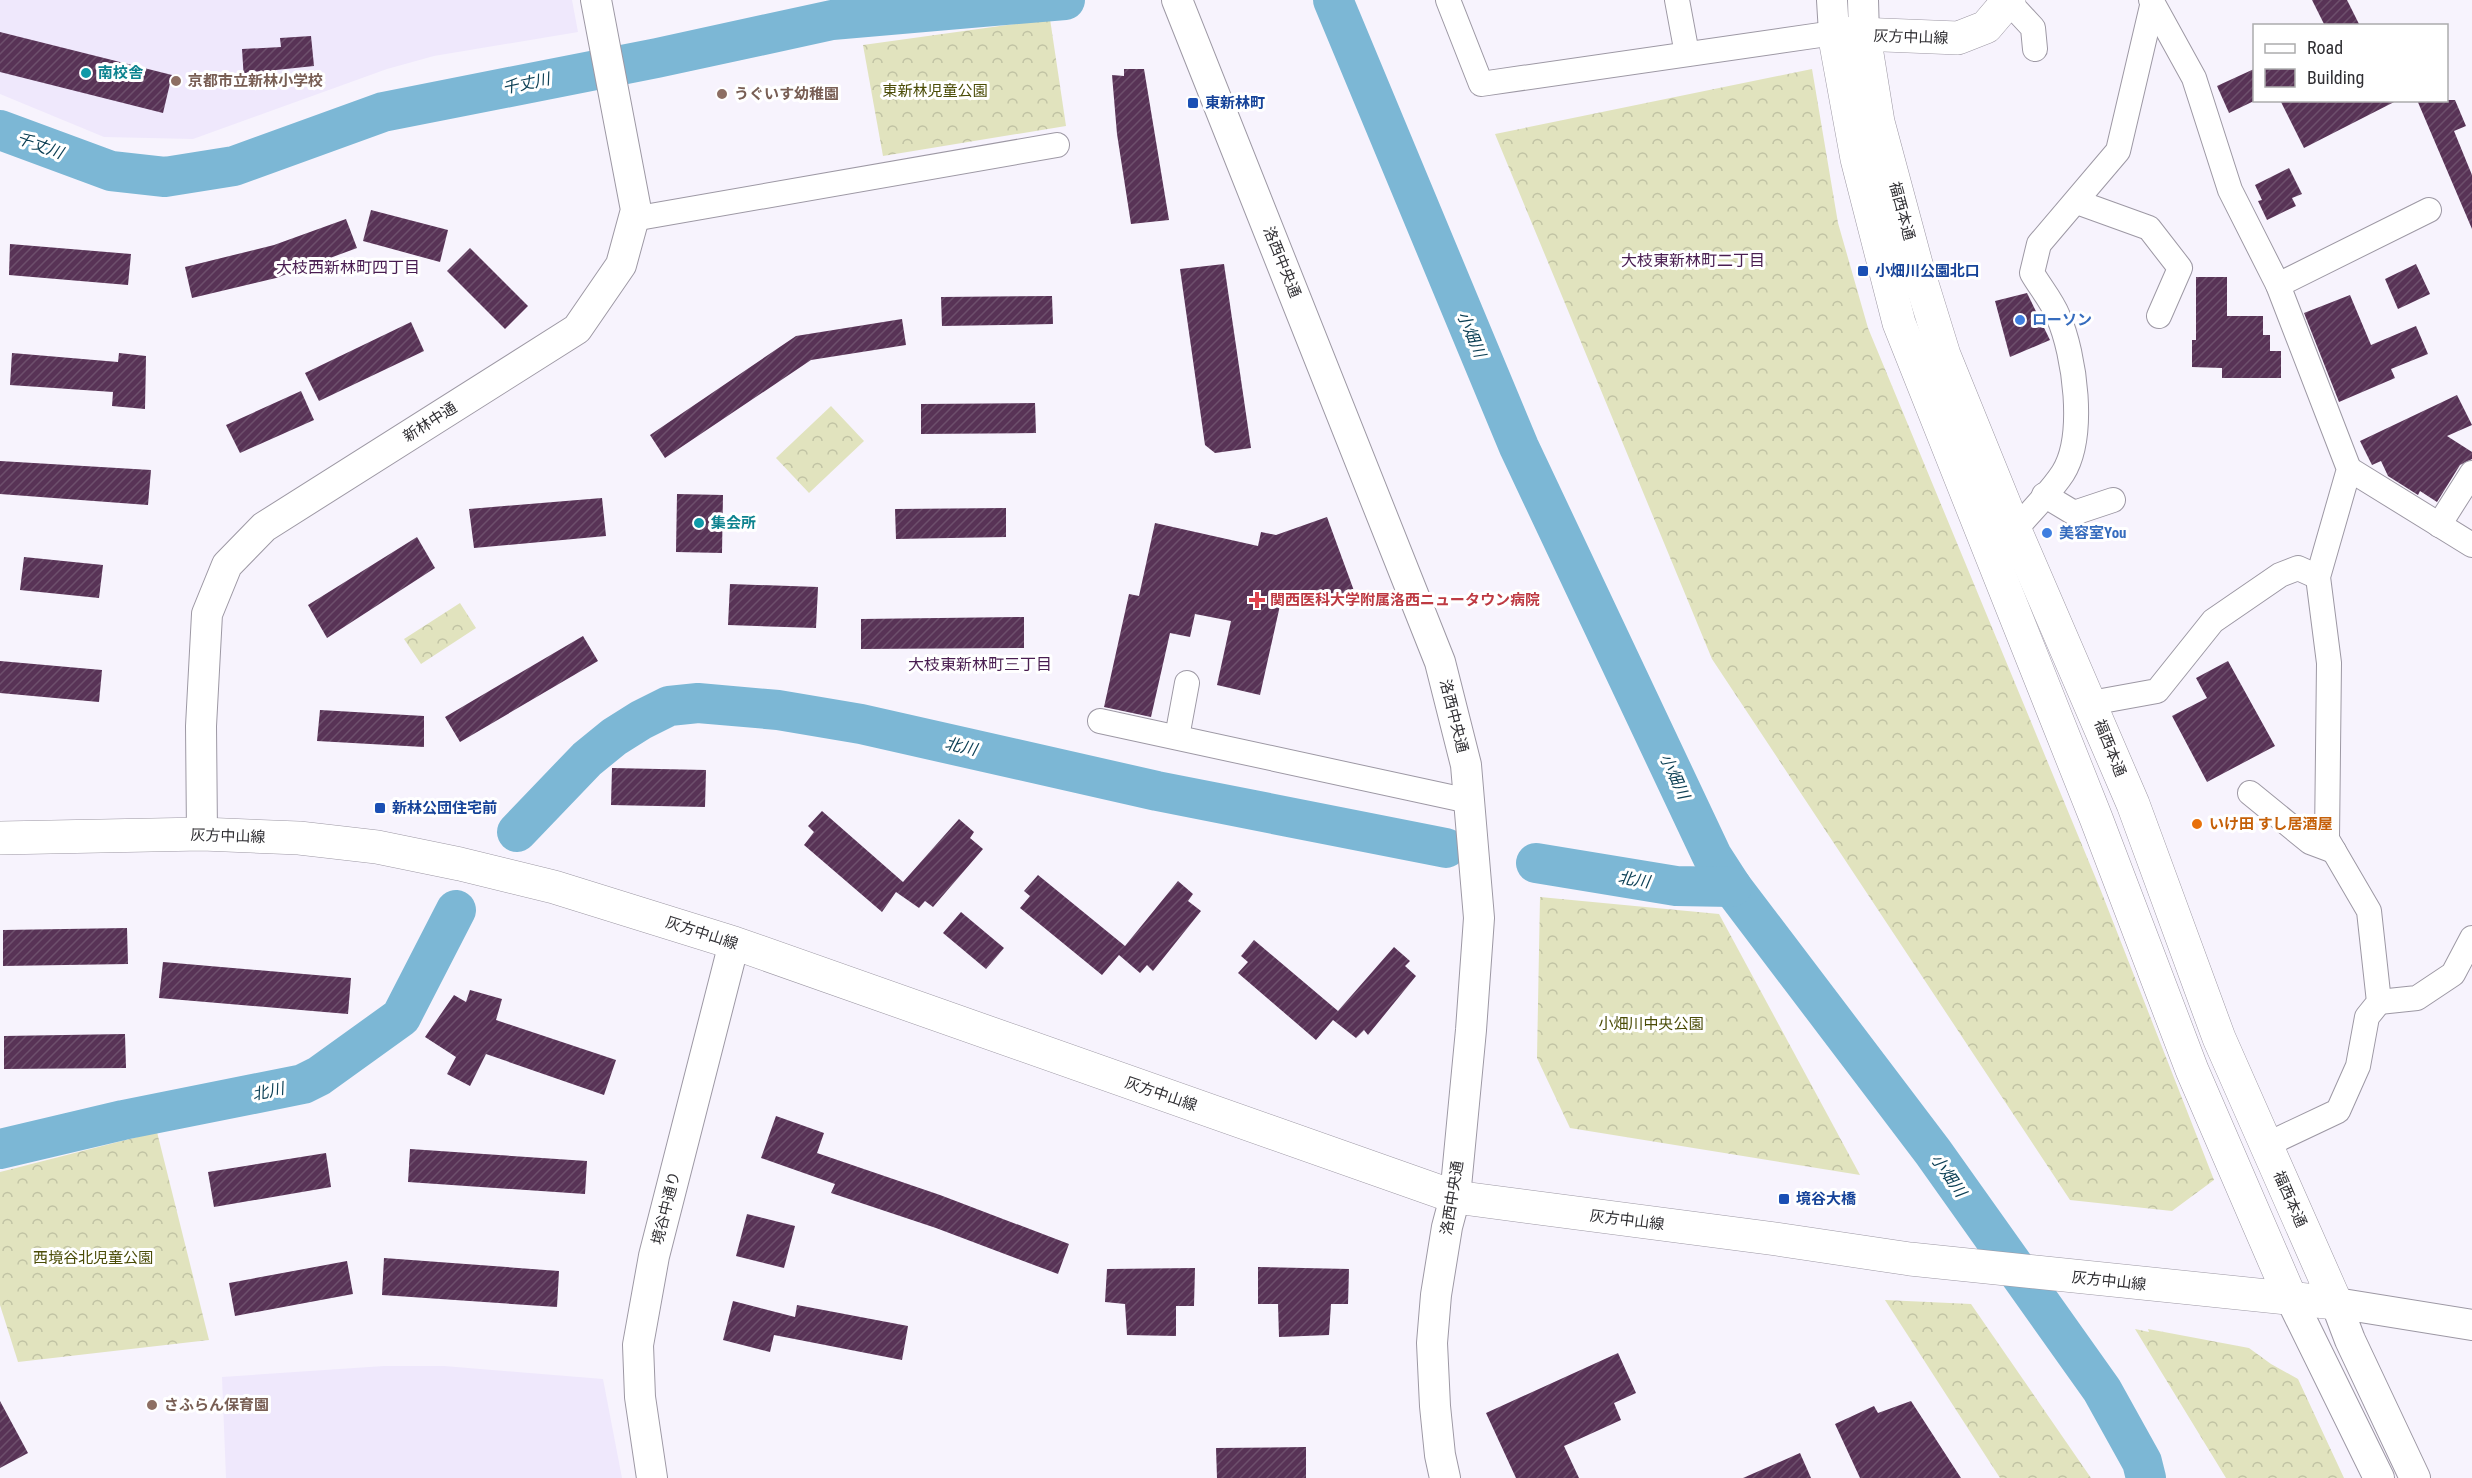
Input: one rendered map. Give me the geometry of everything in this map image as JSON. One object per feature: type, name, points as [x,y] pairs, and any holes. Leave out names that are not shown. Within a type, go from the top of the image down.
[{"type":"main road","name":"灰方中山線","points":[[1849,34],[1958,38],[1986,27],[2008,1]]},
{"type":"main road","name":"福西本通","points":[[1849,34],[1878,122],[1918,271],[1944,355],[2015,530],[2133,804],[2219,1038],[2336,1303]]},
{"type":"main road","name":"福西本通","points":[[1849,34],[1857,159],[1899,323],[2096,818],[2192,1070],[2291,1299]]},
{"type":"main road","name":"灰方中山線","points":[[0,838],[202,834],[299,838],[377,847],[449,861],[554,886],[734,943],[1455,1197],[1910,1259],[2336,1303]]},
{"type":"street","name":"新林中通","points":[[202,834],[201,726],[207,614],[227,565],[264,527],[577,329],[621,265],[636,210],[596,0]]},
{"type":"street","points":[[1448,0],[1481,84],[1687,54],[1849,34]]},
{"type":"street","points":[[1677,0],[1687,54]]},
{"type":"street","name":"福西本通","points":[[1832,0],[1849,34]]},
{"type":"street","name":"福西本通","points":[[1849,34],[1863,0]]},
{"type":"street","points":[[2008,1],[2033,28],[2035,49]]},
{"type":"street","points":[[2015,530],[2063,473],[2074,444],[2075,400],[2070,356],[2058,315],[2032,273],[2039,244],[2118,151],[2152,3]]},
{"type":"street","points":[[2152,3],[2194,78],[2230,190],[2278,285],[2349,470],[2318,576],[2329,663],[2327,839],[2369,911],[2379,1002],[2367,1017],[2358,1066],[2338,1111],[2266,1145]]},
{"type":"street","name":"洛西中央通","points":[[1180,9],[1440,662],[1466,765],[1479,918],[1455,1197],[1447,1227],[1436,1295],[1432,1343],[1435,1406],[1445,1478]]},
{"type":"street","points":[[633,219],[1057,145]]},
{"type":"street","points":[[2077,202],[2149,228],[2180,268],[2159,316]]},
{"type":"street","points":[[2278,285],[2429,210]]},
{"type":"street","points":[[2349,470],[2472,546]]},
{"type":"street","points":[[2439,525],[2472,473]]},
{"type":"street","points":[[2044,495],[2074,513],[2113,500]]},
{"type":"street","points":[[2091,703],[2157,691],[2213,621],[2280,575],[2298,568],[2318,576]]},
{"type":"street","points":[[1177,737],[1187,683]]},
{"type":"street","points":[[1100,721],[1469,801]]},
{"type":"street","points":[[2250,793],[2310,842],[2334,851]]},
{"type":"street","points":[[2379,1002],[2417,998],[2453,974],[2472,938]]},
{"type":"street","name":"境谷中通り","points":[[652,1478],[640,1397],[638,1345],[654,1256],[734,943]]},
{"type":"street","name":"福西本通","points":[[2291,1299],[2379,1478]]},
{"type":"street","points":[[2336,1303],[2472,1325]]},
{"type":"street","name":"福西本通","points":[[2336,1303],[2350,1340],[2415,1478]]},
{"type":"shaded area","name":"京都市立新林小学校","points":[[0,0],[572,0],[578,32],[434,56],[387,69],[193,139],[104,137],[0,94]]},
{"type":"shaded area","points":[[384,1366],[444,1366],[603,1379],[622,1478],[226,1478],[222,1377]]},
{"type":"green space","name":"東新林児童公園","points":[[1050,19],[1066,126],[883,156],[863,45]]},
{"type":"green space","points":[[1812,69],[1838,223],[1868,328],[2101,891],[2214,1180],[2172,1211],[2070,1200],[1712,659],[1495,134]]},
{"type":"green space","points":[[831,406],[864,441],[809,493],[776,458]]},
{"type":"green space","points":[[460,603],[476,628],[421,664],[404,639]]},
{"type":"green space","name":"小畑川中央公園","points":[[1540,897],[1719,914],[1860,1175],[1570,1128],[1537,1058]]},
{"type":"green space","name":"西境谷北児童公園","points":[[157,1132],[209,1340],[18,1362],[0,1305],[0,1172]]},
{"type":"green space","points":[[1885,1300],[1971,1304],[2091,1478],[2000,1478]]},
{"type":"green space","points":[[2135,1329],[2149,1332],[2148,1329],[2249,1348],[2298,1379],[2344,1478],[2226,1478]]},
{"type":"building","points":[[2312,0],[2347,0],[2359,24],[2324,24]]},
{"type":"building","name":"南校舎","points":[[0,32],[172,75],[163,113],[0,72]]},
{"type":"building","points":[[311,36],[314,66],[276,70],[276,78],[244,80],[242,49],[281,47],[280,38]]},
{"type":"building","points":[[1124,69],[1144,69],[1169,220],[1131,224],[1117,134],[1112,75],[1124,76]]},
{"type":"building","points":[[2253,69],[2253,101],[2229,113],[2217,86]]},
{"type":"building","points":[[2455,100],[2466,126],[2454,131],[2472,175],[2472,229],[2418,102]]},
{"type":"building","points":[[2281,102],[2394,102],[2304,148]]},
{"type":"building","points":[[2289,168],[2302,194],[2292,198],[2296,206],[2267,220],[2258,201],[2262,200],[2255,185]]},
{"type":"building","points":[[371,210],[448,230],[440,262],[363,241]]},
{"type":"building","points":[[346,219],[357,248],[276,278],[192,298],[185,267],[274,245]]},
{"type":"building","points":[[10,244],[131,254],[128,285],[9,275]]},
{"type":"building","points":[[470,248],[528,306],[505,329],[447,271]]},
{"type":"building","points":[[1224,264],[1251,448],[1215,453],[1205,445],[1180,269]]},
{"type":"building","points":[[2416,264],[2430,294],[2398,309],[2385,279]]},
{"type":"building","points":[[2196,277],[2227,277],[2227,316],[2263,316],[2263,335],[2270,335],[2270,351],[2281,351],[2281,378],[2222,378],[2222,368],[2192,367],[2192,340],[2196,340]]},
{"type":"building","name":"ローソン","points":[[2027,293],[2050,340],[2010,357],[1995,301]]},
{"type":"building","points":[[2350,295],[2371,345],[2416,326],[2428,354],[2391,369],[2395,378],[2339,402],[2304,313]]},
{"type":"building","points":[[1052,296],[1053,324],[942,326],[941,297]]},
{"type":"building","points":[[902,319],[906,345],[811,360],[665,458],[650,435],[796,336]]},
{"type":"building","points":[[411,322],[424,351],[319,401],[305,373]]},
{"type":"building","points":[[12,353],[118,362],[119,353],[146,356],[145,409],[112,406],[113,392],[10,385]]},
{"type":"building","points":[[301,391],[314,420],[240,453],[226,425]]},
{"type":"building","points":[[2457,395],[2472,425],[2447,436],[2472,452],[2472,459],[2460,465],[2437,502],[2420,491],[2418,495],[2388,476],[2381,461],[2372,465],[2360,441]]},
{"type":"building","points":[[1035,403],[1036,433],[921,434],[921,404]]},
{"type":"building","points":[[0,461],[151,470],[148,505],[0,494]]},
{"type":"building","name":"集会所","points":[[677,494],[723,495],[722,553],[676,552]]},
{"type":"building","points":[[602,498],[606,536],[474,548],[469,509]]},
{"type":"building","points":[[1006,508],[1006,537],[896,539],[895,509]]},
{"type":"building","points":[[1327,517],[1357,599],[1341,605],[1283,592],[1260,695],[1217,685],[1231,621],[1195,614],[1190,637],[1170,633],[1151,717],[1104,707],[1129,594],[1139,596],[1155,523],[1258,546],[1261,532],[1276,535]]},
{"type":"building","points":[[417,537],[435,568],[327,638],[308,605]]},
{"type":"building","points":[[24,557],[103,565],[99,598],[20,590]]},
{"type":"building","points":[[730,584],[818,587],[816,628],[728,625]]},
{"type":"building","points":[[1024,617],[1024,648],[861,649],[861,619]]},
{"type":"building","points":[[583,636],[598,661],[460,742],[445,717]]},
{"type":"building","points":[[0,661],[102,670],[99,702],[0,693]]},
{"type":"building","points":[[2228,661],[2275,746],[2207,782],[2172,716],[2207,698],[2196,678]]},
{"type":"building","points":[[320,710],[424,716],[424,747],[317,741]]},
{"type":"building","points":[[612,768],[706,770],[705,807],[611,805]]},
{"type":"building","points":[[822,811],[903,882],[959,819],[974,832],[970,838],[983,849],[933,907],[925,901],[919,908],[896,892],[882,912],[804,845],[814,832],[808,826]]},
{"type":"building","points":[[1038,875],[1125,946],[1178,881],[1193,894],[1188,901],[1201,911],[1153,971],[1147,965],[1140,973],[1119,955],[1102,975],[1020,908],[1030,896],[1024,891]]},
{"type":"building","points":[[961,912],[1004,948],[986,969],[943,933]]},
{"type":"building","points":[[127,928],[128,964],[3,966],[3,930]]},
{"type":"building","points":[[1254,940],[1338,1011],[1394,947],[1410,961],[1405,966],[1416,976],[1368,1035],[1364,1030],[1356,1038],[1333,1020],[1316,1040],[1238,973],[1248,962],[1241,956]]},
{"type":"building","points":[[163,962],[351,978],[348,1014],[159,998]]},
{"type":"building","points":[[470,990],[502,999],[496,1020],[616,1060],[604,1095],[486,1054],[470,1086],[447,1074],[456,1057],[425,1037],[454,995],[466,1002]]},
{"type":"building","points":[[125,1034],[126,1068],[4,1069],[4,1036]]},
{"type":"building","points":[[776,1116],[824,1133],[817,1153],[940,1195],[1069,1244],[1058,1274],[936,1228],[831,1193],[835,1184],[761,1158]]},
{"type":"building","points":[[410,1149],[587,1161],[585,1194],[408,1182]]},
{"type":"building","points":[[326,1153],[331,1187],[214,1207],[208,1172]]},
{"type":"building","points":[[747,1214],[795,1226],[784,1268],[736,1256]]},
{"type":"building","points":[[384,1258],[559,1271],[557,1307],[382,1295]]},
{"type":"building","points":[[347,1261],[353,1294],[235,1316],[229,1283]]},
{"type":"building","points":[[1258,1267],[1349,1269],[1348,1304],[1331,1304],[1329,1335],[1279,1337],[1278,1304],[1258,1304]]},
{"type":"building","points":[[1195,1268],[1194,1306],[1176,1306],[1176,1336],[1127,1335],[1125,1304],[1105,1302],[1107,1269]]},
{"type":"building","points":[[733,1301],[795,1317],[797,1305],[908,1326],[902,1360],[774,1335],[770,1352],[723,1340]]},
{"type":"building","points":[[1618,1353],[1636,1393],[1614,1403],[1621,1420],[1564,1446],[1579,1478],[1516,1478],[1486,1413]]},
{"type":"building","points":[[0,1401],[28,1453],[0,1468]]},
{"type":"building","points":[[1911,1401],[1961,1478],[1860,1478],[1835,1424],[1874,1406],[1878,1413]]},
{"type":"building","points":[[1306,1447],[1306,1478],[1217,1478],[1216,1448]]},
{"type":"building","points":[[1800,1453],[1811,1478],[1743,1478]]},
{"type":"waterway","name":"千丈川","points":[[0,130],[111,171],[165,177],[234,166],[383,112],[657,58],[832,20],[1065,0]]},
{"type":"waterway","name":"小畑川","points":[[1333,0],[1519,447],[1712,856],[1732,887],[1933,1152],[2102,1390],[2142,1462],[2146,1478]]},
{"type":"waterway","name":"北川","points":[[517,832],[587,759],[614,737],[669,706],[698,703],[778,710],[861,724],[1157,791],[1446,848]]},
{"type":"waterway","name":"北川","points":[[1536,863],[1676,886],[1732,887]]},
{"type":"waterway","name":"北川","points":[[0,1149],[123,1120],[303,1084],[319,1076],[401,1017],[456,910]]},
{"type":"place","name":"南校舎","points":[[86,73]]},
{"type":"place","name":"京都市立新林小学校","points":[[176,81]]},
{"type":"place","name":"うぐいす幼稚園","points":[[722,94]]},
{"type":"place","name":"東新林町","points":[[1193,103]]},
{"type":"place","name":"小畑川公園北口","points":[[1863,271]]},
{"type":"place","name":"ローソン","points":[[2020,320]]},
{"type":"place","name":"集会所","points":[[699,523]]},
{"type":"place","name":"美容室You","points":[[2047,533]]},
{"type":"place","name":"関西医科大学附属洛西ニュータウン病院","points":[[1257,600]]},
{"type":"place","name":"新林公団住宅前","points":[[380,808]]},
{"type":"place","name":"いけ田 すし居酒屋","points":[[2197,824]]},
{"type":"place","name":"境谷大橋","points":[[1784,1199]]},
{"type":"place","name":"さふらん保育園","points":[[152,1405]]},
{"type":"district","name":"大枝東新林町二丁目","points":[[1693,260]]},
{"type":"district","name":"大枝西新林町四丁目","points":[[348,267]]},
{"type":"district","name":"大枝東新林町三丁目","points":[[980,664]]}]
